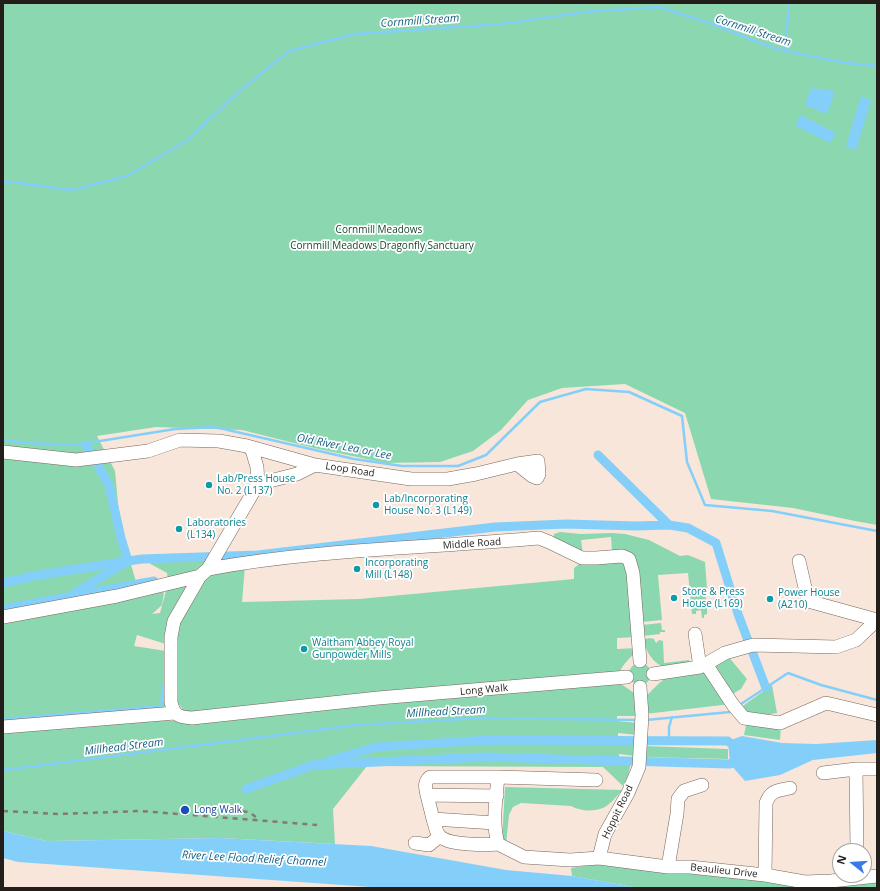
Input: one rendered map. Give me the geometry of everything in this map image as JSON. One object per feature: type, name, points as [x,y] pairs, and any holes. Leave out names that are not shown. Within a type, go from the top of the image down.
[{"type":"street","points":[[3,452],[76,460],[148,451],[180,440],[219,441],[247,446],[315,465]]},
{"type":"street","points":[[3,727],[175,713],[171,702],[171,637],[174,621],[258,484],[257,467],[252,450],[247,446]]},
{"type":"street","name":"Loop Road","points":[[258,484],[297,474],[315,465],[411,479],[436,480],[476,474],[517,464]]},
{"type":"street","name":"Middle Road","points":[[207,569],[246,562],[341,553],[538,538],[582,558],[622,556],[629,559],[633,573],[640,661]]},
{"type":"street","points":[[799,561],[808,601],[877,620]]},
{"type":"street","points":[[3,616],[117,596],[207,569]]},
{"type":"street","points":[[653,674],[703,666],[725,653],[750,646],[836,647],[856,640],[877,620]]},
{"type":"street","points":[[695,634],[703,666],[744,718],[780,722],[826,703],[877,715]]},
{"type":"street","points":[[640,661],[647,664],[653,674],[648,685],[640,687],[632,685],[627,677],[630,667],[636,662],[640,661]]},
{"type":"street","name":"Long Walk","points":[[175,713],[185,718],[197,718],[378,698],[627,677]]},
{"type":"street","name":"Hoppit Road","points":[[599,858],[605,834],[628,793],[639,767],[642,715],[640,687]]},
{"type":"street","points":[[823,773],[856,768],[877,769]]},
{"type":"street","points":[[856,768],[857,843]]},
{"type":"street","points":[[498,777],[495,823],[495,834],[498,844],[475,845],[449,841],[441,838],[433,819],[425,785],[426,780],[430,777],[498,777],[596,780]]},
{"type":"street","points":[[668,866],[677,814],[678,799],[684,791],[702,785]]},
{"type":"street","points":[[765,875],[766,802],[770,794],[790,788]]},
{"type":"street","points":[[427,795],[497,796]]},
{"type":"street","points":[[433,819],[495,823]]},
{"type":"street","points":[[415,843],[429,845],[440,836]]},
{"type":"street","name":"Beaulieu Drive","points":[[498,844],[524,857],[570,860],[599,858],[765,875],[805,882],[832,879]]},
{"type":"green space","name":"Cornmill Meadows","points":[[3,3],[877,3],[877,525],[793,508],[711,499],[685,413],[625,384],[562,388],[528,400],[501,430],[473,451],[440,462],[386,463],[314,448],[242,430],[156,427],[97,436],[115,471],[121,536],[140,595],[164,592],[162,605],[152,614],[160,613],[166,591],[195,580],[169,645],[137,635],[134,646],[166,651],[169,721],[212,718],[189,714],[182,708],[175,697],[176,633],[187,603],[209,573],[245,566],[242,602],[359,599],[574,579],[574,568],[583,561],[606,560],[624,563],[630,575],[635,637],[617,638],[617,649],[637,648],[621,669],[616,682],[637,695],[636,716],[617,716],[617,721],[638,723],[638,735],[618,733],[618,743],[637,745],[635,756],[619,754],[619,763],[631,763],[623,786],[603,767],[367,766],[333,809],[335,844],[220,838],[47,841],[3,831]]},
{"type":"green space","points":[[560,532],[581,534],[625,534],[649,540],[680,556],[688,555],[705,562],[707,589],[705,590],[706,601],[708,601],[709,608],[707,608],[707,614],[704,615],[704,618],[702,618],[701,610],[696,611],[696,614],[692,614],[688,573],[658,575],[662,620],[642,622],[634,563],[629,557],[624,555],[606,555],[605,553],[612,550],[611,537],[581,540],[583,554],[594,555],[580,556],[553,542],[554,534]]},
{"type":"green space","points":[[207,559],[199,575],[168,580],[167,573],[147,562]]},
{"type":"green space","points":[[661,623],[662,630],[665,630],[665,632],[643,636],[642,625]]},
{"type":"green space","points":[[645,639],[654,639],[656,643],[659,640],[663,641],[664,663],[689,660],[689,662],[670,667],[660,665],[650,656],[647,651]]},
{"type":"green space","points":[[727,655],[747,679],[741,689],[731,695],[714,670],[715,662]]},
{"type":"green space","points":[[640,663],[648,666],[651,674],[648,682],[640,685],[632,682],[629,674],[632,666]]},
{"type":"green space","points":[[703,670],[731,704],[645,714],[645,697],[663,680],[673,675]]},
{"type":"green space","points":[[772,685],[777,713],[758,715],[749,713],[740,708]]},
{"type":"green space","points":[[747,721],[781,726],[780,740],[744,735]]},
{"type":"green space","points":[[644,746],[728,749],[728,759],[642,757]]},
{"type":"green space","points":[[505,787],[622,790],[608,805],[595,810],[582,810],[571,806],[521,803],[513,807],[509,815],[506,844],[502,841]]},
{"type":"green space","points":[[598,864],[751,877],[799,888],[639,888],[572,876],[571,868]]},
{"type":"green space","points":[[877,879],[877,888],[799,888],[840,887],[854,883],[872,883],[872,880]]},
{"type":"water","points":[[811,88],[835,91],[827,114],[805,105]]},
{"type":"water","points":[[861,96],[871,100],[856,150],[846,146]]},
{"type":"water","points":[[800,115],[836,133],[830,143],[796,126]]},
{"type":"water","points":[[742,736],[782,743],[816,744],[877,740],[877,753],[813,760],[780,775],[745,781],[730,764],[728,741]]},
{"type":"water","name":"River Lee Flood Relief Channel","points":[[3,831],[47,841],[220,838],[371,846],[506,870],[572,876],[639,888],[384,888],[18,862],[3,858]]},
{"type":"waterway","points":[[785,51],[789,3]]},
{"type":"waterway","name":"Cornmill Stream","points":[[3,181],[71,190],[127,176],[186,141],[236,94],[289,51],[355,34],[502,24],[585,12],[659,7],[712,24],[768,46],[785,51],[847,63],[877,66]]},
{"type":"waterway","name":"Old River Lea or Lee","points":[[3,440],[75,445],[175,429],[215,427],[354,459],[402,466],[458,466],[486,455],[540,402],[586,389],[629,392],[682,416],[687,462],[705,505],[772,511],[877,531]]},
{"type":"waterway","points":[[3,583],[33,576],[128,561],[121,538],[109,485],[86,445]]},
{"type":"waterway","points":[[598,455],[669,525]]},
{"type":"waterway","points":[[3,609],[68,597],[128,561],[142,559],[258,555],[495,527],[566,524],[636,526],[669,525],[688,528],[716,543],[738,614],[766,688]]},
{"type":"waterway","points":[[73,596],[154,581]]},
{"type":"waterway","name":"Millhead Stream","points":[[738,706],[788,673],[821,685],[877,700]]},
{"type":"waterway","points":[[3,719],[161,706],[163,685]]},
{"type":"waterway","name":"Millhead Stream","points":[[646,720],[730,712],[732,710]]},
{"type":"waterway","points":[[669,741],[669,727],[672,717]]},
{"type":"waterway","name":"Millhead Stream","points":[[3,770],[358,725],[481,718],[637,720]]},
{"type":"waterway","points":[[328,761],[376,747],[487,740],[728,741],[737,749]]},
{"type":"waterway","points":[[312,765],[485,757],[730,764],[740,757]]},
{"type":"waterway","points":[[246,789],[316,764]]},
{"type":"railway","points":[[204,815],[216,809],[249,812],[260,820]]},
{"type":"railway","points":[[3,811],[59,814],[141,811],[317,825]]},
{"type":"place","name":"Lab/Press House No. 2 (L137)","points":[[209,485]]},
{"type":"place","name":"Lab/Incorporating House No. 3 (L149)","points":[[376,505]]},
{"type":"place","name":"Laboratories (L134)","points":[[179,529]]},
{"type":"place","name":"Incorporating Mill (L148)","points":[[357,569]]},
{"type":"place","name":"Store & Press House (L169)","points":[[674,598]]},
{"type":"place","name":"Power House (A210)","points":[[770,599]]},
{"type":"place","name":"Waltham Abbey Royal Gunpowder Mills","points":[[304,649]]},
{"type":"place","name":"Long Walk","points":[[185,810]]},
{"type":"park label","name":"Cornmill Meadows Dragonfly Sanctuary","points":[[382,246]]}]
